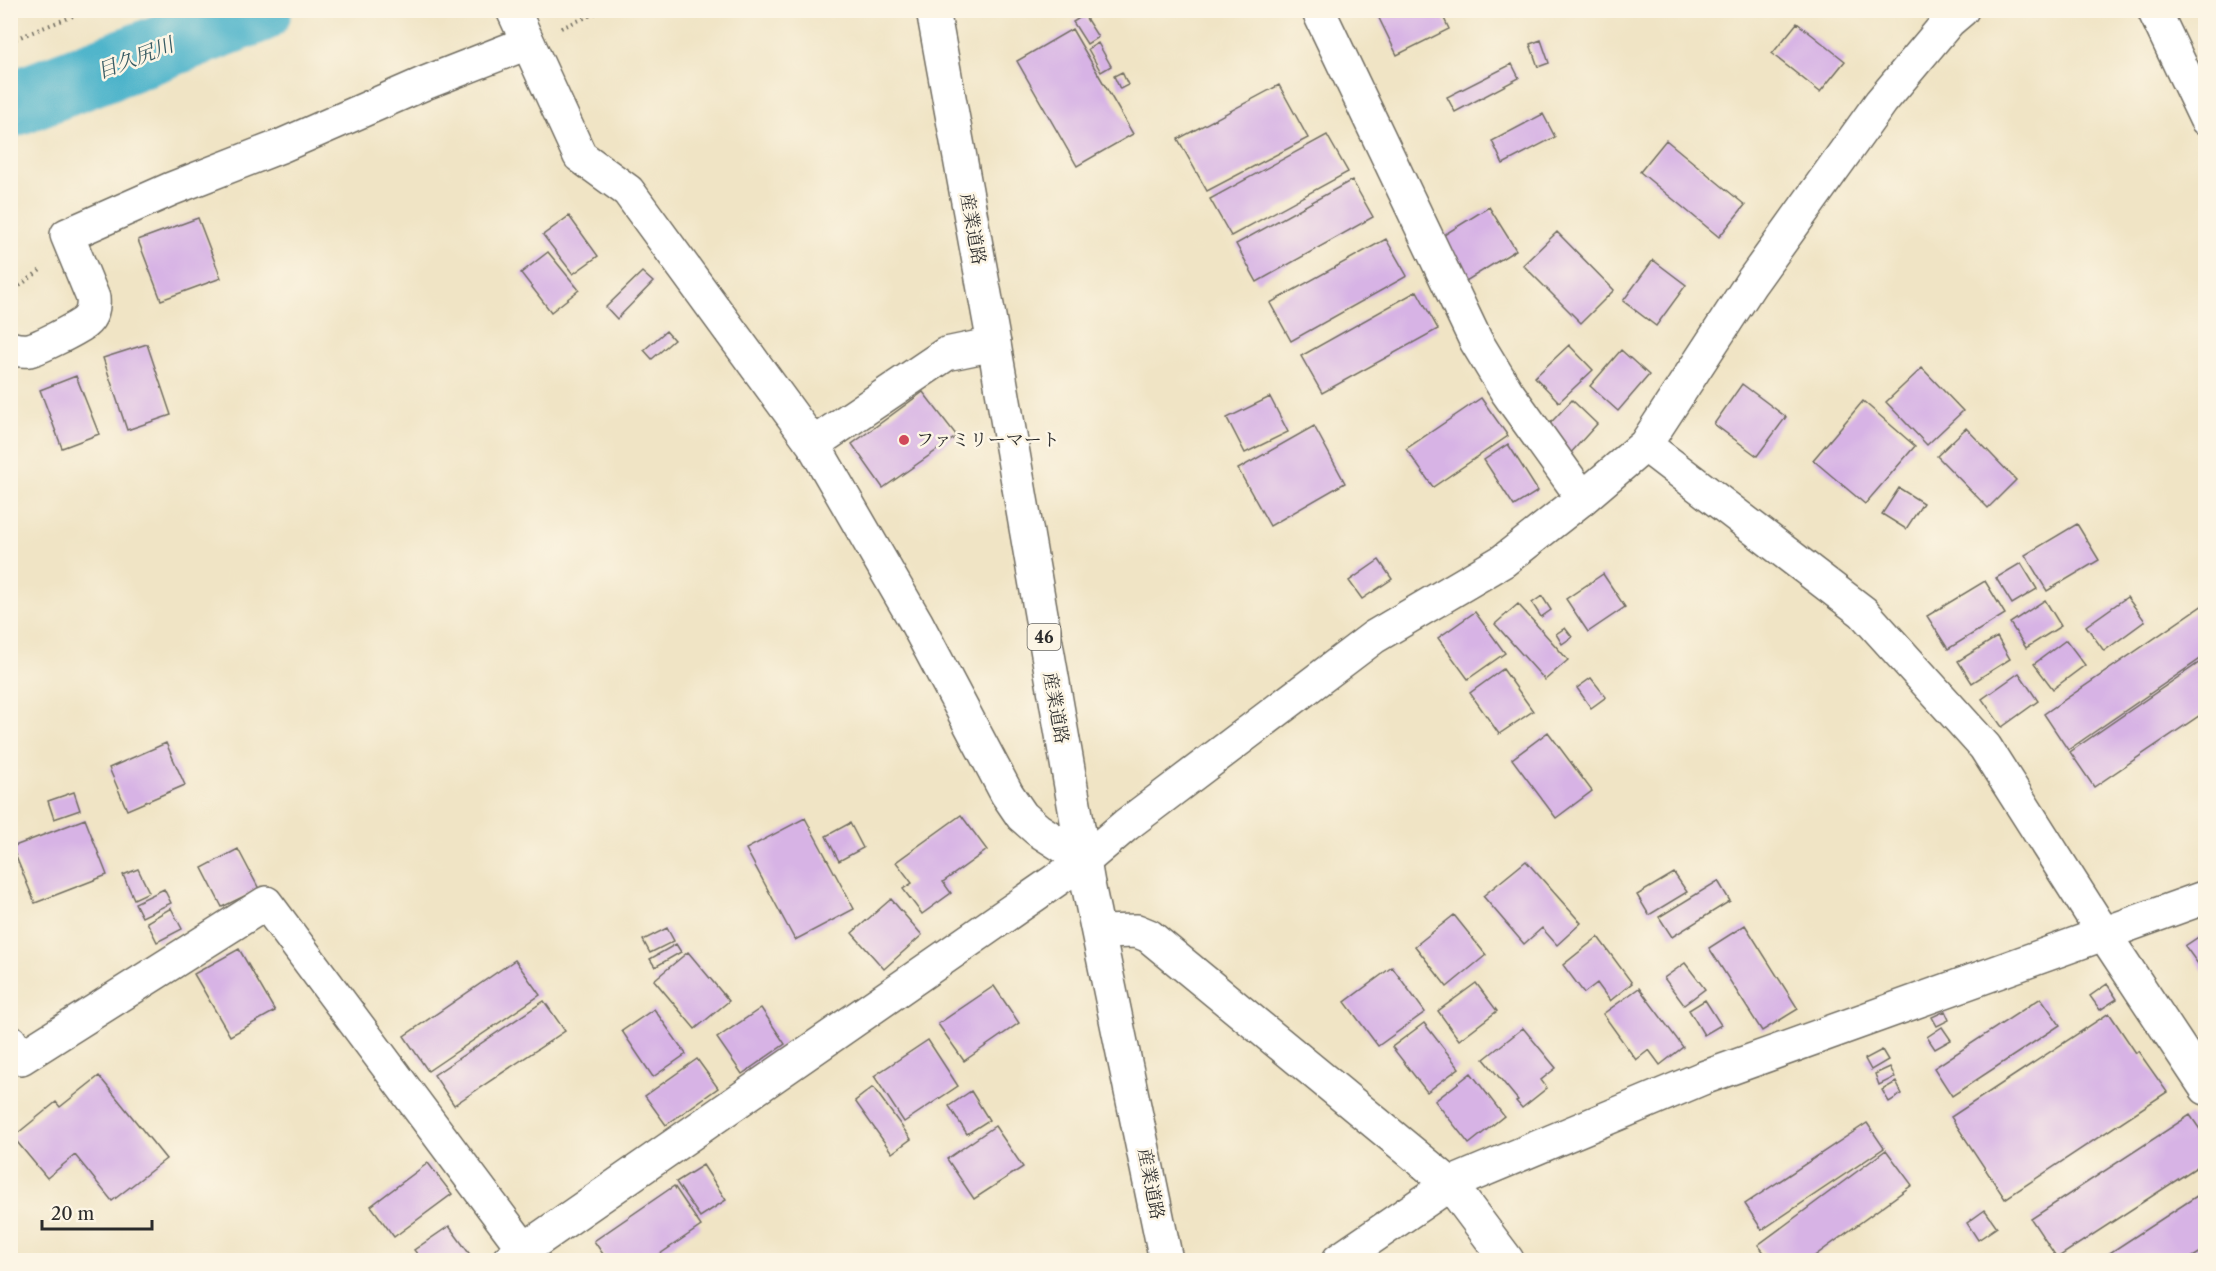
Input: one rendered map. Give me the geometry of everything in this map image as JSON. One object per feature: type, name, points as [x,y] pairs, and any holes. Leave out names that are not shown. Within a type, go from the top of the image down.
[{"type":"street","name":"産業道路","points":[[933,10],[994,344],[1065,757],[1166,1260]]},
{"type":"street","points":[[1318,10],[1476,341],[1507,392],[1582,498]]},
{"type":"street","points":[[10,1041],[21,1058],[266,903],[517,1255],[1085,860],[1126,825],[1374,637],[1503,561],[1645,445],[1751,283],[1881,102],[1949,21],[1962,10]]},
{"type":"street","points":[[2154,10],[2205,119]]},
{"type":"street","points":[[10,348],[22,351],[32,349],[85,322],[91,313],[94,307],[93,298],[67,236],[171,189],[281,146],[425,83],[521,31],[580,156],[628,191],[813,444],[916,622],[1007,794],[1022,816],[1038,830],[1085,860]]},
{"type":"street","points":[[813,444],[946,354],[994,344]]},
{"type":"street","points":[[1645,445],[1863,612],[1985,747],[2205,1088]]},
{"type":"street","points":[[1340,1260],[1450,1184],[1703,1078],[2205,897]]},
{"type":"street","points":[[1100,932],[1137,931],[1149,936],[1450,1184],[1507,1260]]},
{"type":"path","points":[[10,41],[88,10]]},
{"type":"path","points":[[521,31],[603,10]]},
{"type":"building","points":[[1375,10],[1440,10],[1449,29],[1397,55]]},
{"type":"building","points":[[1084,15],[1098,37],[1087,44],[1073,22]]},
{"type":"building","points":[[1797,23],[1845,61],[1820,92],[1772,54]]},
{"type":"building","points":[[1072,29],[1133,134],[1077,166],[1017,61]]},
{"type":"building","points":[[1541,40],[1549,63],[1538,67],[1530,44]]},
{"type":"building","points":[[1098,43],[1111,66],[1101,72],[1088,49]]},
{"type":"building","points":[[1512,64],[1519,78],[1455,112],[1447,97]]},
{"type":"building","points":[[1122,72],[1128,85],[1120,89],[1114,76]]},
{"type":"building","points":[[1279,85],[1308,138],[1207,191],[1178,139]]},
{"type":"building","points":[[1543,114],[1555,137],[1503,164],[1492,141]]},
{"type":"building","points":[[1327,135],[1348,172],[1231,236],[1210,199]]},
{"type":"building","points":[[1666,140],[1745,205],[1719,237],[1640,172]]},
{"type":"building","points":[[1352,180],[1373,217],[1257,282],[1236,244]]},
{"type":"building","points":[[1489,207],[1516,250],[1466,281],[1439,238]]},
{"type":"building","points":[[569,216],[598,256],[573,274],[543,235]]},
{"type":"building","points":[[198,218],[221,278],[161,300],[138,240]]},
{"type":"building","points":[[1557,232],[1614,290],[1581,323],[1523,265]]},
{"type":"building","points":[[1386,239],[1407,276],[1291,341],[1270,303]]},
{"type":"building","points":[[548,252],[579,290],[551,312],[521,273]]},
{"type":"building","points":[[1653,260],[1686,285],[1656,326],[1623,301]]},
{"type":"building","points":[[642,272],[653,282],[617,319],[606,307]]},
{"type":"building","points":[[1417,291],[1438,329],[1322,393],[1301,356]]},
{"type":"building","points":[[666,331],[674,340],[652,359],[644,350]]},
{"type":"building","points":[[147,344],[171,415],[127,430],[103,358]]},
{"type":"building","points":[[1569,345],[1593,370],[1559,402],[1535,377]]},
{"type":"building","points":[[1621,350],[1649,375],[1618,411],[1590,386]]},
{"type":"building","points":[[1922,368],[1963,411],[1927,445],[1886,402]]},
{"type":"building","points":[[76,376],[99,434],[62,448],[40,390]]},
{"type":"building","points":[[1742,384],[1786,417],[1757,456],[1714,424]]},
{"type":"building","name":"ファミリーマート","points":[[923,392],[957,436],[883,488],[852,444]]},
{"type":"building","points":[[1270,397],[1288,432],[1245,453],[1227,418]]},
{"type":"building","points":[[1481,398],[1508,436],[1433,487],[1406,449]]},
{"type":"building","points":[[1572,400],[1597,424],[1568,456],[1542,432]]},
{"type":"building","points":[[1863,401],[1915,446],[1865,504],[1813,460]]},
{"type":"building","points":[[1314,426],[1345,483],[1270,526],[1238,469]]},
{"type":"building","points":[[1966,428],[2016,480],[1988,508],[1937,456]]},
{"type":"building","points":[[1508,444],[1538,491],[1514,506],[1484,460]]},
{"type":"building","points":[[1899,488],[1923,503],[1906,529],[1882,514]]},
{"type":"building","points":[[2077,524],[2099,560],[2047,591],[2025,555]]},
{"type":"building","points":[[1379,560],[1392,579],[1362,599],[1349,581]]},
{"type":"building","points":[[2021,563],[2037,589],[2012,604],[1996,578]]},
{"type":"building","points":[[1603,574],[1625,607],[1588,632],[1566,599]]},
{"type":"building","points":[[1985,581],[2005,614],[1948,649],[1927,616]]},
{"type":"building","points":[[1542,596],[1551,610],[1541,617],[1532,603]]},
{"type":"building","points":[[2127,597],[2145,621],[2104,651],[2086,626]]},
{"type":"building","points":[[2045,600],[2061,626],[2026,648],[2010,623]]},
{"type":"building","points":[[2206,603],[2206,655],[2068,750],[2044,714]]},
{"type":"building","points":[[1518,604],[1568,660],[1545,680],[1495,624]]},
{"type":"building","points":[[1475,612],[1505,653],[1468,679],[1438,638]]},
{"type":"building","points":[[1565,628],[1572,637],[1562,644],[1556,634]]},
{"type":"building","points":[[1997,637],[2010,659],[1972,683],[1958,661]]},
{"type":"building","points":[[2066,640],[2085,665],[2053,689],[2034,664]]},
{"type":"building","points":[[2206,658],[2206,711],[2094,787],[2070,752]]},
{"type":"building","points":[[1503,669],[1533,711],[1499,734],[1470,693]]},
{"type":"building","points":[[2019,673],[2038,701],[2002,727],[1982,699]]},
{"type":"building","points":[[1591,678],[1606,697],[1591,708],[1577,688]]},
{"type":"building","points":[[1548,732],[1592,791],[1556,818],[1512,759]]},
{"type":"building","points":[[166,743],[185,785],[127,810],[109,768]]},
{"type":"building","points":[[74,792],[80,810],[54,819],[48,801]]},
{"type":"building","points":[[961,815],[987,850],[943,882],[951,893],[922,914],[903,889],[912,883],[896,862]]},
{"type":"building","points":[[805,818],[854,909],[795,940],[746,849]]},
{"type":"building","points":[[85,819],[107,875],[35,903],[12,847]]},
{"type":"building","points":[[850,823],[863,848],[839,861],[826,836]]},
{"type":"building","points":[[238,849],[259,889],[222,907],[202,868]]},
{"type":"building","points":[[1526,861],[1581,923],[1557,945],[1542,928],[1524,944],[1483,896]]},
{"type":"building","points":[[138,869],[149,892],[134,899],[123,875]]},
{"type":"building","points":[[1674,873],[1687,892],[1649,915],[1637,895]]},
{"type":"building","points":[[1718,881],[1730,901],[1672,937],[1659,917]]},
{"type":"building","points":[[164,889],[171,903],[142,917],[135,903]]},
{"type":"building","points":[[891,899],[922,935],[884,969],[852,933]]},
{"type":"building","points":[[171,908],[182,929],[157,942],[147,922]]},
{"type":"building","points":[[1454,915],[1486,955],[1447,987],[1415,946]]},
{"type":"building","points":[[1745,925],[1798,1009],[1762,1031],[1709,948]]},
{"type":"building","points":[[667,928],[674,941],[650,953],[643,940]]},
{"type":"building","points":[[2206,932],[2206,975],[2185,946]]},
{"type":"building","points":[[1598,937],[1632,983],[1610,1001],[1597,983],[1584,993],[1563,965]]},
{"type":"building","points":[[676,944],[681,952],[655,967],[650,959]]},
{"type":"building","points":[[239,949],[275,1011],[230,1036],[194,974]]},
{"type":"building","points":[[688,952],[729,1001],[695,1029],[654,980]]},
{"type":"building","points":[[515,960],[540,995],[428,1071],[404,1036]]},
{"type":"building","points":[[1685,963],[1705,989],[1684,1005],[1664,978]]},
{"type":"building","points":[[1392,967],[1425,1012],[1378,1046],[1345,1002]]},
{"type":"building","points":[[1476,983],[1497,1011],[1459,1040],[1438,1011]]},
{"type":"building","points":[[2107,984],[2117,999],[2100,1010],[2090,996]]},
{"type":"building","points":[[994,986],[1019,1023],[964,1061],[938,1024]]},
{"type":"building","points":[[1639,988],[1683,1047],[1660,1065],[1649,1050],[1636,1060],[1603,1014]]},
{"type":"building","points":[[2041,998],[2060,1025],[1952,1096],[1934,1068]]},
{"type":"building","points":[[1705,1000],[1721,1025],[1704,1035],[1689,1010]]},
{"type":"building","points":[[544,1001],[565,1031],[454,1105],[434,1075]]},
{"type":"building","points":[[761,1008],[785,1044],[742,1074],[717,1038]]},
{"type":"building","points":[[654,1009],[686,1054],[653,1077],[622,1031]]},
{"type":"building","points":[[1945,1011],[1949,1020],[1937,1026],[1932,1017]]},
{"type":"building","points":[[2109,1013],[2136,1053],[2138,1051],[2167,1092],[2005,1199],[1951,1117]]},
{"type":"building","points":[[1424,1023],[1459,1068],[1427,1092],[1392,1047]]},
{"type":"building","points":[[1942,1027],[1951,1040],[1935,1049],[1927,1037]]},
{"type":"building","points":[[1523,1028],[1556,1068],[1541,1080],[1547,1088],[1522,1108],[1484,1059]]},
{"type":"building","points":[[928,1040],[958,1086],[904,1122],[874,1076]]},
{"type":"building","points":[[1882,1050],[1888,1060],[1871,1070],[1865,1059]]},
{"type":"building","points":[[697,1059],[718,1088],[666,1125],[645,1096]]},
{"type":"building","points":[[1890,1067],[1895,1077],[1879,1085],[1875,1074]]},
{"type":"building","points":[[1471,1073],[1504,1116],[1469,1144],[1435,1101]]},
{"type":"building","points":[[99,1076],[166,1159],[112,1201],[75,1155],[47,1178],[13,1137],[56,1102],[60,1107]]},
{"type":"building","points":[[1896,1082],[1902,1094],[1889,1102],[1882,1090]]},
{"type":"building","points":[[873,1087],[911,1139],[892,1153],[855,1101]]},
{"type":"building","points":[[971,1091],[989,1120],[967,1134],[949,1106]]},
{"type":"building","points":[[2190,1115],[2206,1138],[2206,1161],[2057,1258],[2031,1219]]},
{"type":"building","points":[[1867,1123],[1884,1148],[1762,1230],[1745,1204]]},
{"type":"building","points":[[995,1126],[1023,1167],[974,1199],[947,1159]]},
{"type":"building","points":[[1886,1150],[1912,1185],[1809,1260],[1770,1260],[1758,1245]]},
{"type":"building","points":[[428,1163],[452,1194],[394,1237],[371,1206]]},
{"type":"building","points":[[703,1165],[726,1200],[700,1217],[676,1182]]},
{"type":"building","points":[[674,1186],[701,1226],[651,1260],[607,1260],[594,1241]]},
{"type":"building","points":[[2206,1190],[2206,1249],[2188,1260],[2099,1260]]},
{"type":"building","points":[[1985,1210],[1997,1227],[1978,1240],[1967,1223]]},
{"type":"building","points":[[449,1226],[474,1260],[422,1260],[414,1250]]},
{"type":"waterway","name":"目久尻川","points":[[10,105],[259,10]]},
{"type":"place","name":"ファミリーマート","points":[[904,440]]}]
